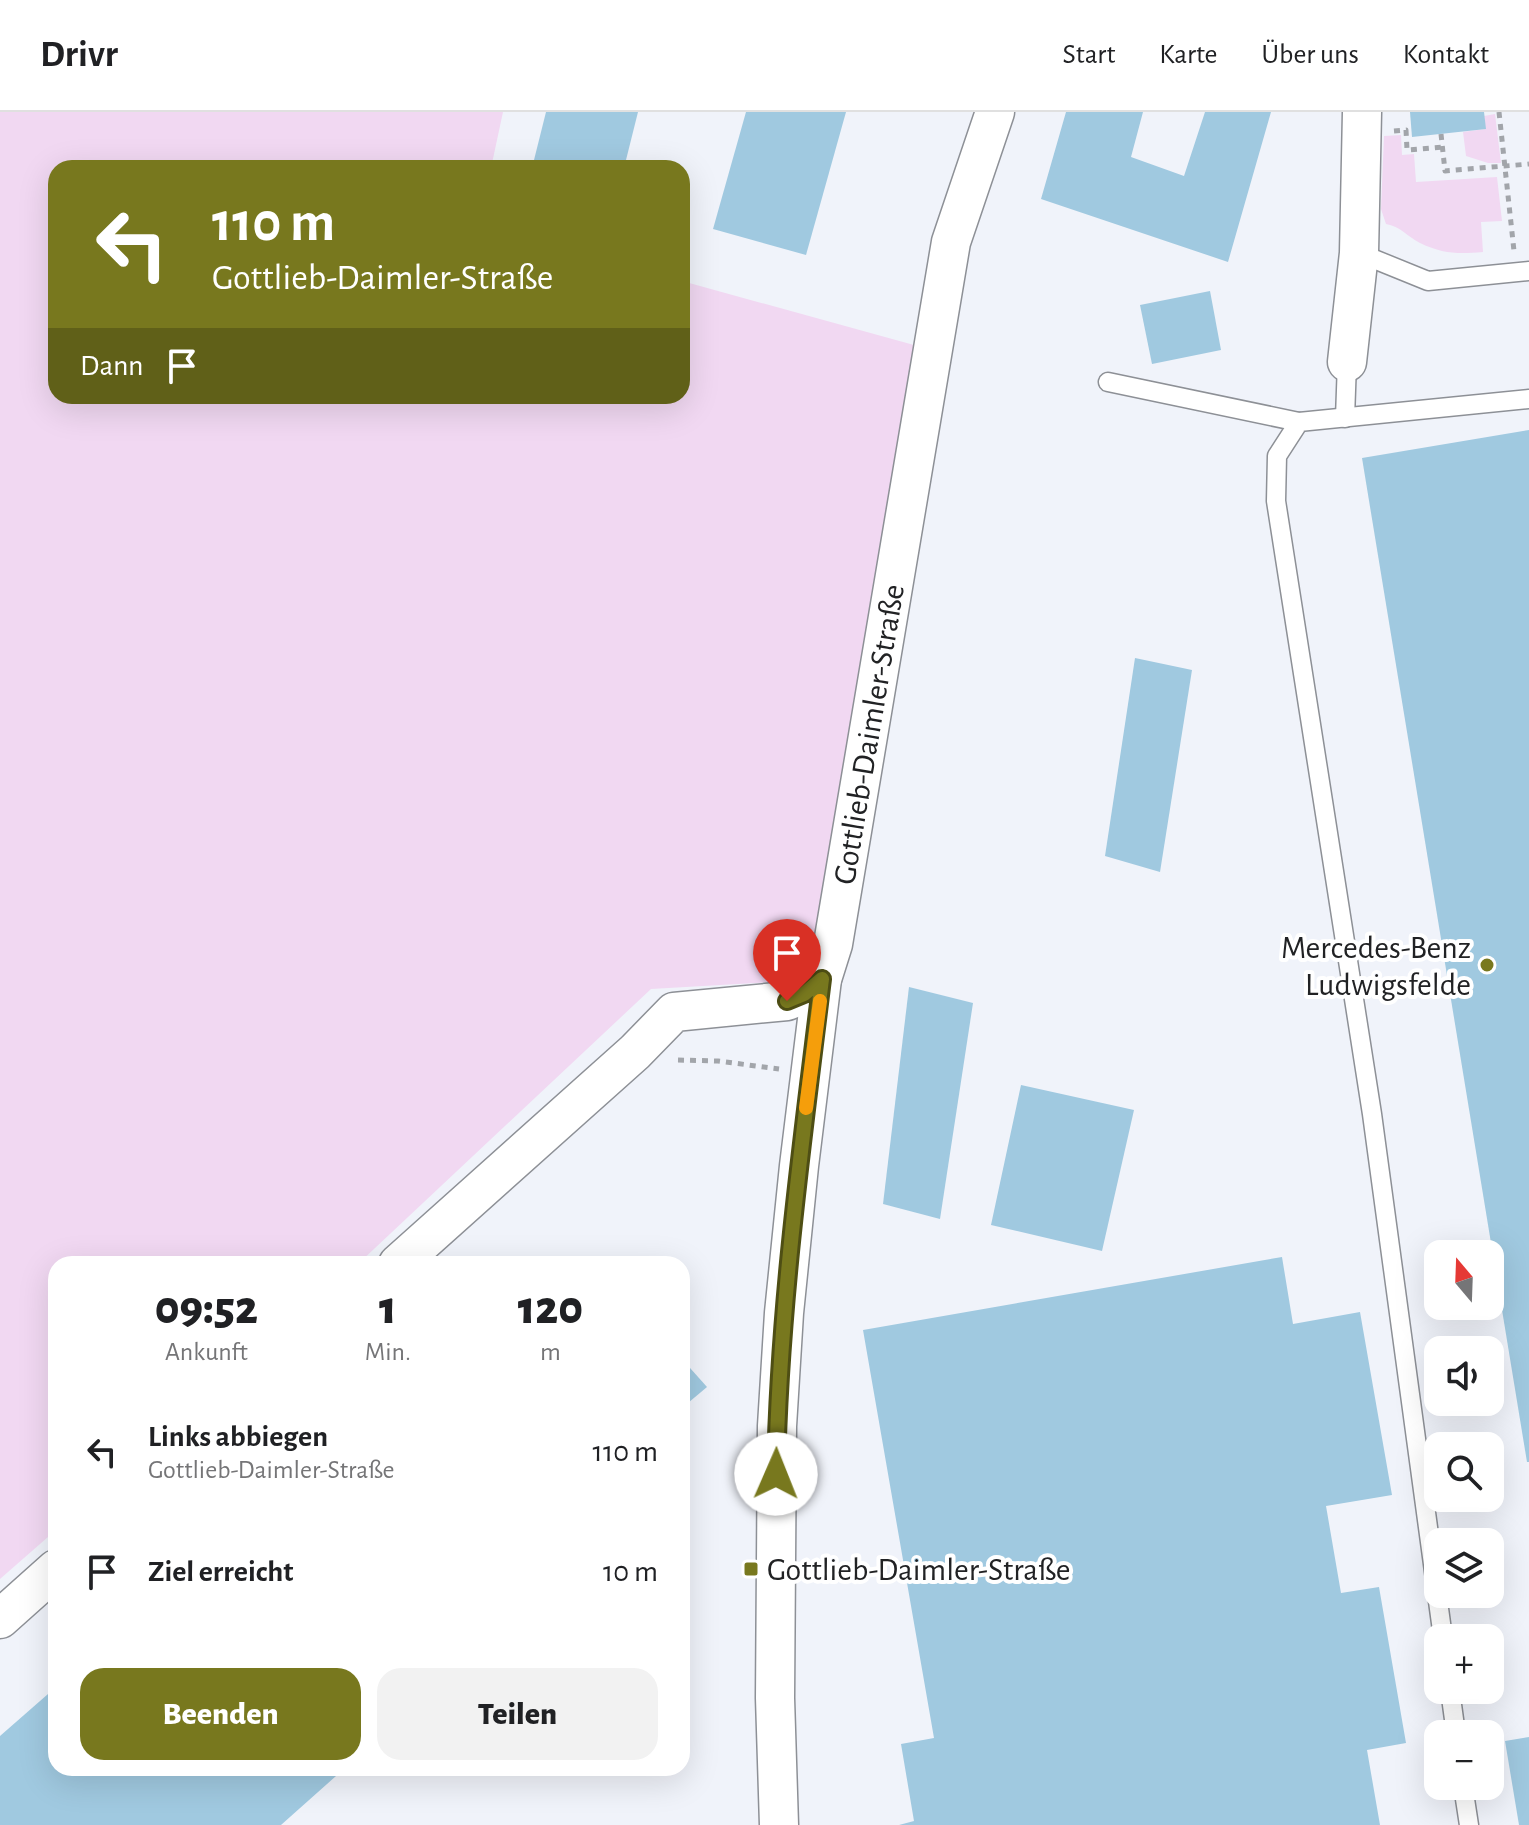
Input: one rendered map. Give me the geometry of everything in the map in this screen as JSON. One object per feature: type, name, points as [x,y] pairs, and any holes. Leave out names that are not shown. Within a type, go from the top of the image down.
[{"type":"street","name":"Gottlieb-Daimler-Straße","points":[[779,1825],[775,1698],[777,1426],[796,1195],[822,979],[833,944],[951,242],[995,112]]},
{"type":"street","points":[[1347,362],[1359,253],[1361,123]]},
{"type":"street","points":[[407,1256],[635,1052],[674,1012],[787,1001],[804,994],[822,979]]},
{"type":"street","points":[[0,1619],[48,1576]]},
{"type":"lane","points":[[1359,253],[1428,281],[1523,271]]},
{"type":"lane","points":[[1345,418],[1347,362]]},
{"type":"lane","points":[[1108,382],[1299,422],[1529,399]]},
{"type":"lane","points":[[1299,422],[1277,456],[1276,501],[1372,1114],[1441,1624]]},
{"type":"lane","points":[[1465,1800],[1469,1825]]},
{"type":"path","points":[[1499,112],[1523,271]]},
{"type":"path","points":[[1361,123],[1406,130],[1407,150],[1443,147]]},
{"type":"path","points":[[1441,134],[1445,171],[1529,164]]},
{"type":"path","points":[[672,1063],[682,1058],[787,1070]]},
{"type":"shaded area","points":[[0,112],[503,112],[493,160],[48,160],[48,404],[690,404],[690,283],[932,350],[822,979],[651,989],[367,1256],[48,1256],[48,1537],[0,1579]]},
{"type":"shaded area","points":[[1495,114],[1501,163],[1488,163],[1466,156],[1463,132],[1485,129],[1484,116]]},
{"type":"shaded area","points":[[1401,135],[1402,155],[1414,154],[1416,182],[1497,177],[1502,221],[1481,222],[1483,252],[1458,253],[1436,249],[1386,224],[1381,209],[1384,136]]},
{"type":"building","points":[[546,112],[638,112],[626,160],[534,160]]},
{"type":"building","points":[[746,112],[846,112],[806,255],[713,229]]},
{"type":"building","points":[[1066,112],[1143,112],[1131,157],[1184,176],[1205,112],[1271,112],[1228,262],[1041,199]]},
{"type":"building","points":[[1410,112],[1484,112],[1486,129],[1412,137]]},
{"type":"building","points":[[1210,291],[1221,350],[1152,364],[1140,305]]},
{"type":"building","name":"Mercedes-Benz Ludwigsfelde","points":[[1529,430],[1529,1462],[1504,1320],[1504,1240],[1491,1240],[1362,458]]},
{"type":"building","points":[[1135,658],[1192,670],[1160,872],[1105,856]]},
{"type":"building","points":[[909,987],[973,1003],[940,1219],[883,1204]]},
{"type":"building","points":[[1021,1085],[1134,1110],[1102,1251],[991,1225]]},
{"type":"building","points":[[1282,1257],[1293,1324],[1360,1312],[1392,1495],[1326,1506],[1341,1593],[1379,1587],[1406,1743],[1367,1750],[1380,1825],[899,1825],[914,1821],[901,1744],[934,1738],[863,1330]]},
{"type":"building","points":[[690,1368],[707,1387],[690,1401]]},
{"type":"building","points":[[48,1694],[48,1776],[336,1776],[281,1825],[0,1825],[0,1736]]},
{"type":"building","points":[[1529,1737],[1529,1825],[1519,1825],[1505,1741]]},
{"type":"slow traffic","points":[[806,1108],[820,1001]]},
{"type":"place","name":"Mercedes-Benz Ludwigsfelde","points":[[1487,965]]},
{"type":"place","name":"Gottlieb-Daimler-Straße","points":[[751,1569]]},
{"type":"route","points":[[776,1474],[784,1313],[822,979],[804,994],[787,1001]]}]
